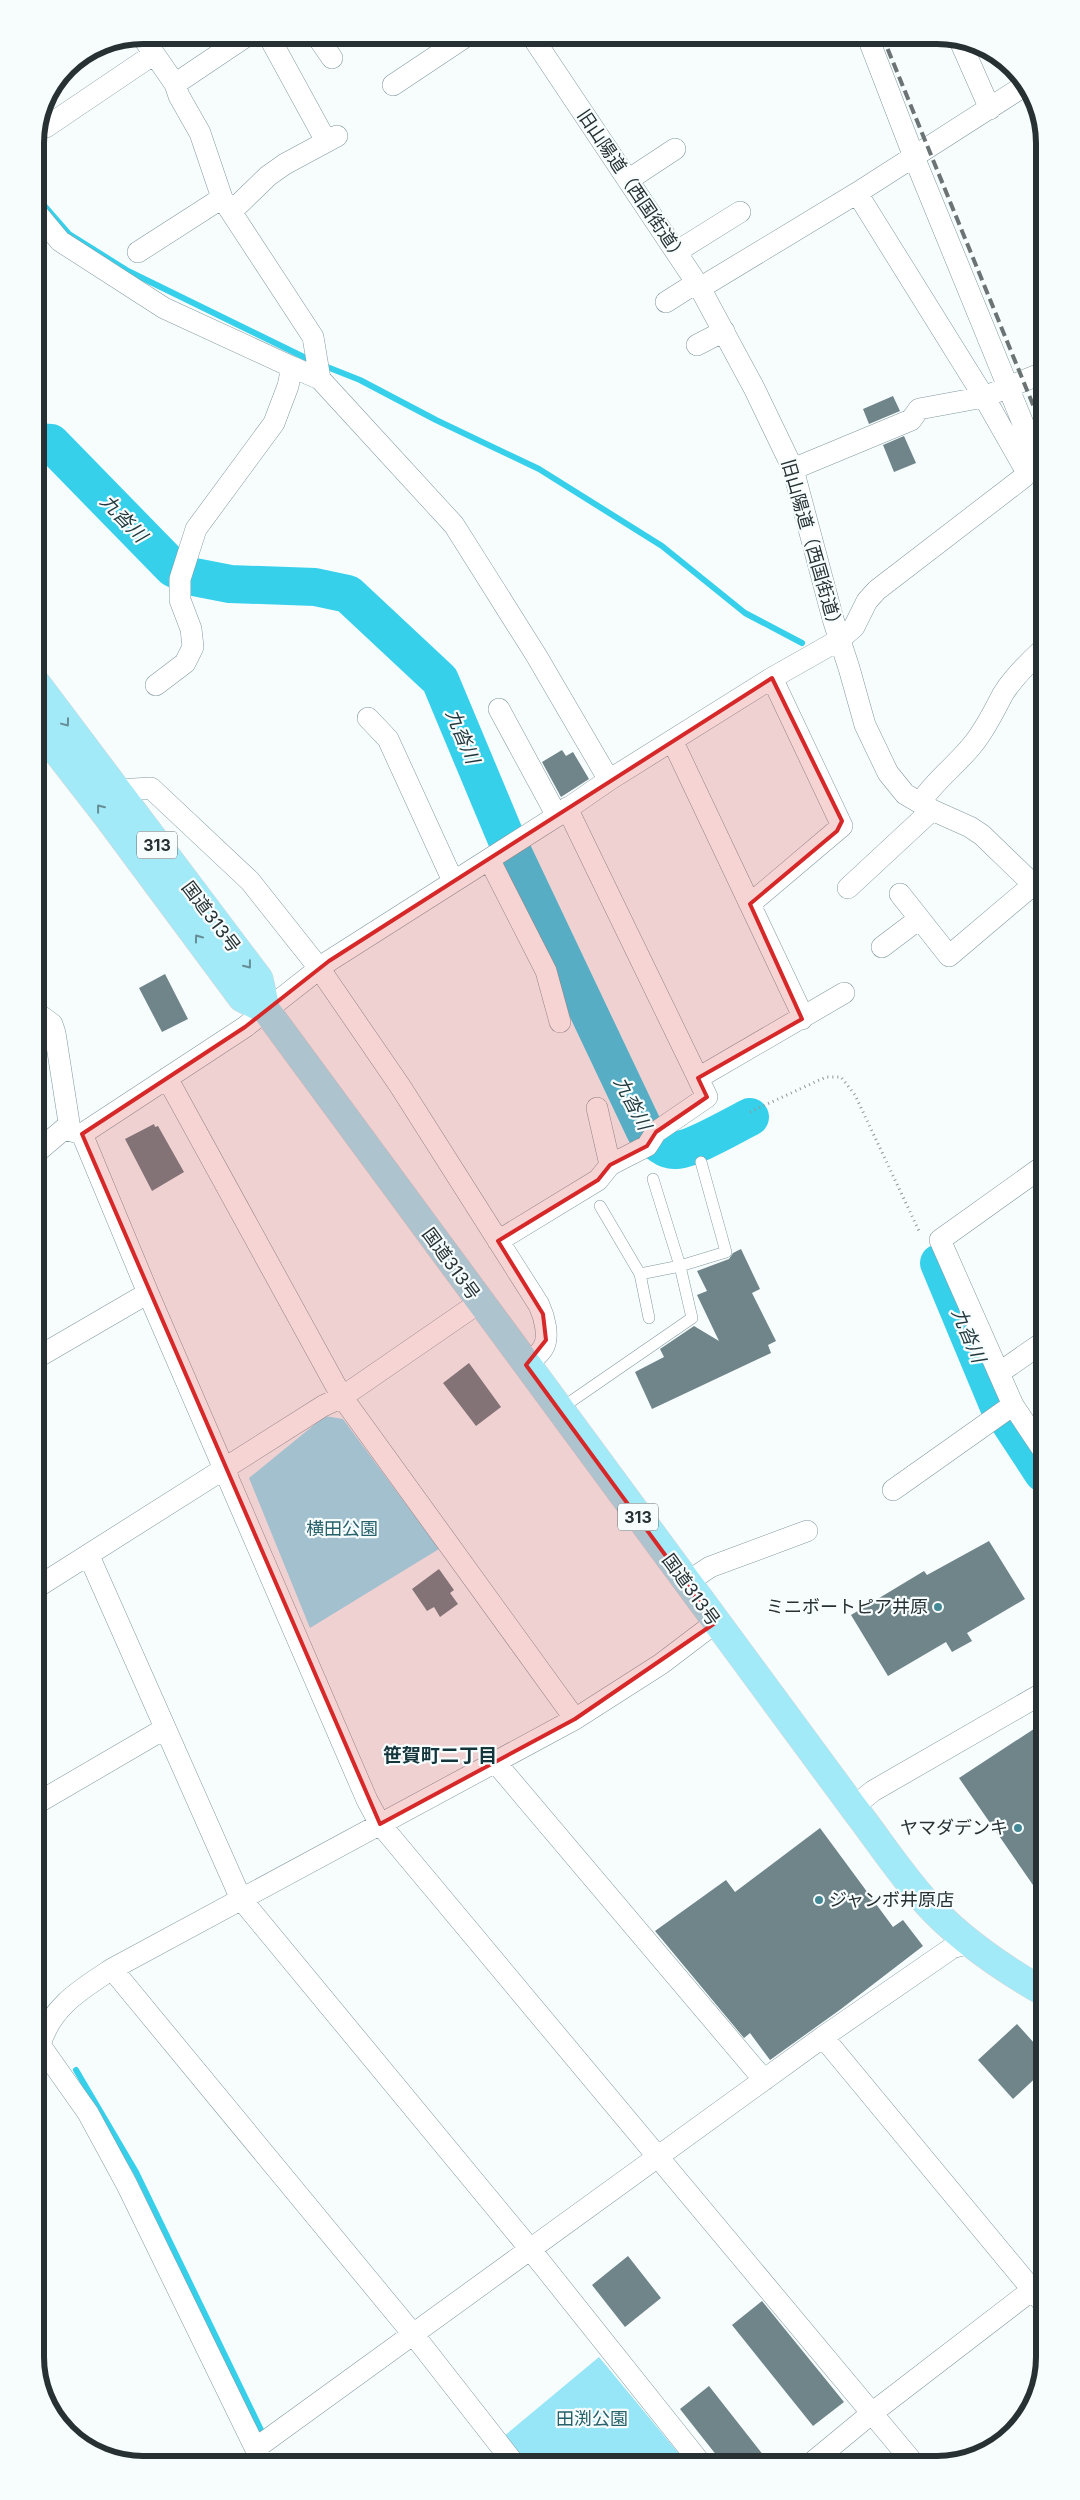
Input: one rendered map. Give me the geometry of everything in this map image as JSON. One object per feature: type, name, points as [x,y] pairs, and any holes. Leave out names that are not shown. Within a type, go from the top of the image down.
[{"type":"highway","name":"国道313号","points":[[44,693],[259,979],[266,1010],[715,1623],[853,1807],[926,1902],[970,1942],[1036,1987]]},
{"type":"highway","name":"国道313号","points":[[44,735],[107,816],[242,998],[266,1010]]},
{"type":"street","points":[[147,44],[175,84],[179,96],[200,133],[226,205],[313,337],[319,369],[454,525],[536,655],[608,780]]},
{"type":"street","points":[[175,84],[235,44]]},
{"type":"street","points":[[138,252],[226,205],[285,164],[331,139],[273,44]]},
{"type":"street","points":[[322,44],[332,58]]},
{"type":"street","points":[[393,85],[454,44]]},
{"type":"street","name":"旧山陽道（西国街道）","points":[[537,44],[698,286],[754,388],[793,469],[839,640],[865,725],[888,773],[905,794],[982,835],[1036,886]]},
{"type":"street","points":[[870,44],[914,157],[1036,455]]},
{"type":"street","points":[[963,48],[990,109]]},
{"type":"street","points":[[46,127],[154,54]]},
{"type":"street","points":[[666,302],[698,286],[857,193],[1020,89]]},
{"type":"street","points":[[628,180],[675,149]]},
{"type":"street","points":[[44,1147],[53,1141],[60,1131],[76,1132],[167,1078],[266,1010],[319,968],[562,812],[608,780],[673,742],[772,678],[839,640],[854,627],[866,601],[877,590],[1024,477],[1025,470],[984,397],[857,193]]},
{"type":"street","points":[[676,252],[740,212]]},
{"type":"street","points":[[44,222],[60,241],[164,308],[292,367],[319,369]]},
{"type":"street","points":[[697,345],[724,332]]},
{"type":"street","points":[[156,685],[185,663],[193,647],[191,629],[180,600],[183,571],[196,530],[274,423],[288,386],[292,367]]},
{"type":"street","points":[[793,469],[911,420],[918,409],[925,406],[984,397],[1036,376]]},
{"type":"street","points":[[848,888],[926,806],[930,788],[970,748],[984,730],[1004,693],[1018,673],[1036,656]]},
{"type":"street","points":[[750,904],[842,826],[772,678]]},
{"type":"street","points":[[498,1241],[598,1180],[610,1165],[651,1139],[707,1097],[562,812],[499,709]]},
{"type":"street","points":[[368,718],[388,738],[453,881]]},
{"type":"street","points":[[673,742],[801,1012],[802,1019]]},
{"type":"street","points":[[116,790],[151,788],[250,881],[319,968],[400,1086],[543,1314],[546,1340],[543,1348],[526,1365]]},
{"type":"street","points":[[503,849],[546,970],[560,1022]]},
{"type":"street","points":[[900,894],[949,956],[1036,890]]},
{"type":"street","points":[[882,947],[919,919]]},
{"type":"street","points":[[698,1078],[844,993]]},
{"type":"street","points":[[44,1018],[52,1024],[55,1033],[76,1132],[225,1468],[367,1800],[380,1824],[908,2456]]},
{"type":"street","points":[[167,1078],[342,1396],[575,1719]]},
{"type":"street","points":[[597,1108],[610,1165]]},
{"type":"street","points":[[1036,1171],[940,1240],[1013,1405],[1036,1440]]},
{"type":"street","points":[[44,1354],[148,1293]]},
{"type":"street","points":[[44,1583],[322,1406],[342,1396],[480,1302]]},
{"type":"street","points":[[999,1373],[1036,1347]]},
{"type":"street","points":[[893,1490],[1013,1405]]},
{"type":"street","points":[[686,1583],[710,1567],[808,1531]]},
{"type":"street","points":[[89,1556],[164,1729],[241,1898],[530,2249],[695,2456]]},
{"type":"street","points":[[44,2035],[51,2018],[78,1992],[112,1969],[575,1719],[661,1664],[715,1623]]},
{"type":"street","points":[[853,1807],[873,1791],[1036,1697]]},
{"type":"street","points":[[44,1799],[164,1729]]},
{"type":"street","points":[[496,1763],[764,2080]]},
{"type":"street","points":[[44,2051],[88,2113],[127,2184],[259,2456],[413,2334],[658,2156],[823,2037],[952,1948],[970,1942]]},
{"type":"street","points":[[112,1969],[413,2334],[508,2456]]},
{"type":"street","points":[[823,2037],[1036,2286]]},
{"type":"street","points":[[820,2456],[872,2413],[1036,2296]]},
{"type":"lane","points":[[640,1274],[680,1266],[726,1252],[701,1162]]},
{"type":"lane","points":[[560,1409],[692,1318],[680,1266],[653,1179]]},
{"type":"lane","points":[[600,1206],[640,1274],[649,1318]]},
{"type":"path","points":[[750,1112],[826,1077],[841,1077],[854,1095],[927,1248],[940,1240]]},
{"type":"highlighted area","points":[[772,678],[842,821],[837,831],[750,904],[802,1019],[698,1078],[707,1097],[656,1132],[647,1146],[610,1165],[598,1180],[498,1241],[543,1314],[546,1340],[526,1365],[715,1623],[575,1719],[380,1824],[82,1134],[245,1027],[329,961]]},
{"type":"green space","name":"横田公園","points":[[325,1416],[343,1419],[439,1549],[310,1628],[249,1478]]},
{"type":"green space","name":"田渕公園","points":[[599,2357],[681,2456],[518,2456],[503,2437]]},
{"type":"building","points":[[893,396],[900,411],[869,424],[863,409]]},
{"type":"building","points":[[904,436],[916,463],[894,472],[883,445]]},
{"type":"building","points":[[562,750],[566,756],[573,752],[589,779],[561,797],[542,762]]},
{"type":"building","points":[[165,974],[188,1019],[162,1032],[139,988]]},
{"type":"building","points":[[154,1124],[155,1127],[158,1126],[184,1172],[152,1191],[125,1139]]},
{"type":"building","points":[[741,1249],[760,1289],[752,1293],[776,1341],[768,1345],[771,1353],[652,1409],[635,1372],[664,1357],[660,1349],[694,1326],[719,1341],[697,1295],[707,1291],[697,1271],[729,1259],[733,1253]]},
{"type":"building","points":[[469,1363],[501,1407],[476,1426],[443,1383]]},
{"type":"building","name":"ミニボートピア井原","points":[[989,1541],[1025,1599],[967,1633],[972,1641],[952,1652],[946,1642],[888,1676],[851,1615],[924,1571],[927,1575]]},
{"type":"building","points":[[439,1569],[454,1590],[450,1593],[458,1604],[440,1617],[434,1607],[427,1611],[412,1589]]},
{"type":"building","name":"ヤマダデンキ","points":[[1036,1728],[1036,1883],[1033,1885],[959,1778]]},
{"type":"building","points":[[820,1828],[893,1927],[903,1920],[923,1946],[841,2009],[770,2060],[750,2033],[744,2038],[655,1931],[726,1880],[735,1892]]},
{"type":"building","points":[[1017,2024],[1036,2045],[1036,2077],[1013,2099],[978,2060]]},
{"type":"building","points":[[628,2256],[661,2298],[625,2327],[592,2285]]},
{"type":"building","points":[[762,2301],[844,2402],[813,2426],[732,2325]]},
{"type":"building","points":[[709,2386],[764,2456],[717,2456],[680,2409]]},
{"type":"waterway","points":[[44,205],[69,234],[128,271],[312,361],[360,380],[436,420],[539,469],[662,546],[745,613],[802,643]]},
{"type":"waterway","name":"九沓川","points":[[44,443],[51,443],[173,568],[189,576],[230,584],[315,587],[348,594],[440,680],[506,838],[645,1131],[658,1143],[674,1150],[701,1142],[750,1117]]},
{"type":"waterway","name":"九沓川","points":[[939,1263],[999,1407]]},
{"type":"waterway","name":"九沓川","points":[[1007,1418],[1036,1462]]},
{"type":"waterway","points":[[76,2070],[136,2172],[262,2432]]},
{"type":"railway","points":[[886,44],[1036,412]]},
{"type":"place","name":"ミニボートピア井原","points":[[938,1607]]},
{"type":"place","name":"ヤマダデンキ","points":[[1018,1828]]},
{"type":"place","name":"ジャンボ井原店","points":[[819,1900]]},
{"type":"district","name":"笹賀町二丁目","points":[[440,1755]]}]
